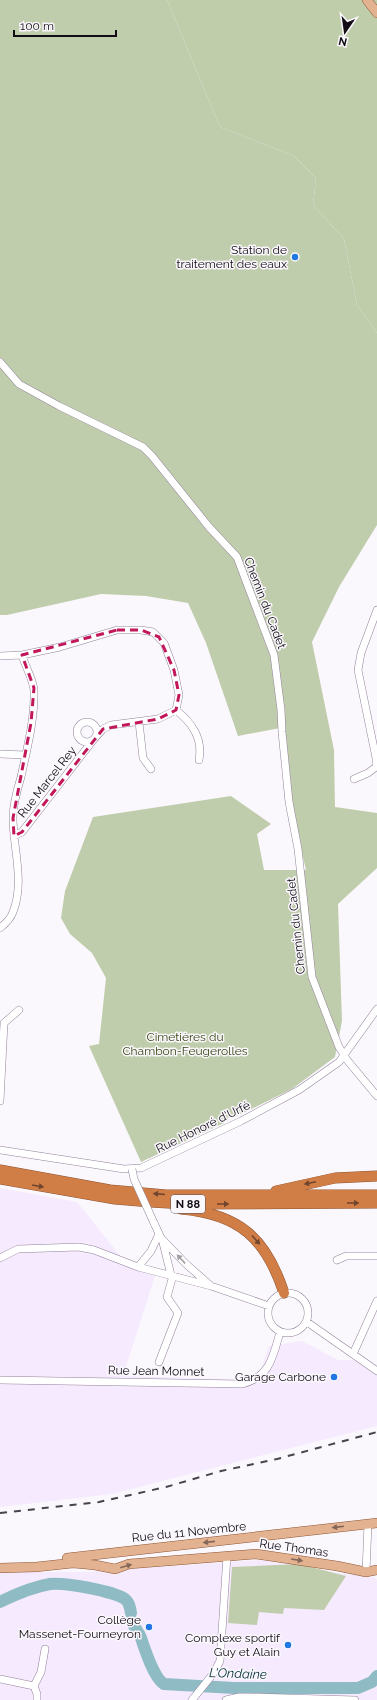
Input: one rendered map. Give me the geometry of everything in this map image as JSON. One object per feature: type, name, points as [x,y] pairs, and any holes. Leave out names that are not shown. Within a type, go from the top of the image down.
[{"type":"highway","name":"N 88","points":[[0,1170],[110,1190],[166,1194],[377,1195]]},
{"type":"highway","points":[[254,1195],[335,1178],[377,1176]]},
{"type":"highway","name":"N 88","points":[[0,1179],[115,1199],[185,1204],[377,1203]]},
{"type":"highway","name":"N 88","points":[[73,1192],[129,1206],[193,1210],[212,1214],[228,1220],[253,1236],[263,1248],[277,1273],[284,1293]]},
{"type":"main road","points":[[367,0],[377,13]]},
{"type":"main road","name":"Rue du 11 Novembre","points":[[2,1568],[19,1564],[113,1552],[373,1523]]},
{"type":"main road","points":[[111,1568],[108,1558],[113,1552]]},
{"type":"main road","name":"Rue Thomas","points":[[2,1568],[30,1568],[73,1563],[115,1569],[129,1564],[256,1554],[337,1566],[366,1572],[377,1570]]},
{"type":"street","name":"Chemin du Cadet","points":[[0,362],[19,384],[59,406],[142,447],[152,456],[209,527],[237,557],[274,655],[281,710],[289,802],[298,849],[312,977],[339,1048],[377,1096]]},
{"type":"street","points":[[354,779],[376,768],[376,758],[358,670],[361,653],[377,610]]},
{"type":"street","points":[[0,656],[22,655],[60,647],[117,630],[141,630],[152,632],[164,643],[174,670],[179,695],[176,710],[192,725],[198,738],[201,748],[199,760]]},
{"type":"street","points":[[0,928],[13,913],[16,902],[18,882],[13,818],[15,799],[32,723],[34,688],[22,655]]},
{"type":"street","name":"Rue Marcel Rey","points":[[14,836],[22,832],[103,729],[111,725],[158,719],[176,710]]},
{"type":"street","points":[[139,722],[143,758],[151,769]]},
{"type":"street","points":[[0,754],[26,755]]},
{"type":"street","name":"Rue Honoré d'Urfé","points":[[0,1150],[132,1169],[141,1168],[275,1104],[299,1090],[339,1062],[377,1009]]},
{"type":"street","points":[[0,1102],[2,1020],[19,1010]]},
{"type":"street","points":[[132,1169],[136,1183],[160,1236],[172,1279],[167,1297],[178,1313],[160,1362]]},
{"type":"street","points":[[138,1267],[151,1251],[160,1236]]},
{"type":"street","points":[[160,1236],[211,1286]]},
{"type":"street","points":[[0,1258],[18,1249],[79,1247],[94,1250],[138,1267],[211,1286],[269,1306]]},
{"type":"street","points":[[337,1260],[346,1256],[377,1256]]},
{"type":"street","points":[[284,1293],[290,1293],[302,1298],[309,1310],[307,1322],[303,1328],[286,1334],[280,1332],[271,1324],[268,1312],[269,1306],[278,1296],[284,1293]]},
{"type":"street","points":[[353,1354],[377,1301]]},
{"type":"street","points":[[307,1322],[377,1371]]},
{"type":"street","name":"Rue Jean Monnet","points":[[0,1380],[242,1384],[258,1378],[265,1372],[280,1332]]},
{"type":"street","points":[[366,1572],[373,1523]]},
{"type":"street","points":[[195,1698],[218,1667],[220,1661],[227,1556]]},
{"type":"street","points":[[37,1700],[37,1694],[34,1686],[41,1672],[45,1648]]},
{"type":"street","points":[[0,1679],[34,1686]]},
{"type":"street","points":[[226,1700],[250,1696],[354,1700]]},
{"type":"highlighted area","points":[[117,630],[141,630],[159,637],[174,670],[179,695],[176,710],[158,719],[103,729],[22,832],[14,836],[13,818],[31,723],[34,688],[22,655]]},
{"type":"shaded area","points":[[0,1188],[77,1202],[130,1268],[155,1276],[123,1376],[250,1380],[260,1372],[269,1346],[302,1341],[338,1360],[354,1360],[377,1376],[377,1426],[112,1494],[0,1507]]},
{"type":"shaded area","points":[[261,1560],[374,1577],[377,1580],[377,1700],[0,1700],[0,1572],[85,1572]]},
{"type":"green space","name":"Cimetières du Chambon-Feugerolles","points":[[0,0],[167,0],[220,127],[294,156],[316,178],[313,205],[344,239],[357,305],[377,333],[377,525],[339,587],[312,642],[334,750],[335,807],[377,813],[377,868],[338,904],[342,1021],[335,1057],[292,1089],[233,1118],[229,1117],[223,1121],[224,1123],[141,1162],[89,1046],[99,1044],[106,978],[92,953],[70,934],[61,918],[65,891],[93,817],[231,796],[271,824],[257,834],[264,870],[306,870],[292,810],[280,728],[238,736],[206,643],[188,603],[146,596],[101,594],[7,615],[0,615]]},
{"type":"green space","points":[[167,0],[377,0],[377,333],[357,305],[344,239],[313,205],[316,178],[294,156],[220,127]]},
{"type":"green space","points":[[299,1564],[346,1576],[324,1610],[284,1608],[283,1614],[259,1612],[257,1625],[228,1623],[232,1567]]},
{"type":"waterway","name":"L'Ondaine","points":[[0,1602],[37,1587],[50,1584],[66,1584],[100,1590],[119,1596],[125,1599],[130,1607],[131,1613]]},
{"type":"waterway","name":"L'Ondaine","points":[[132,1621],[140,1636],[153,1670],[160,1681],[164,1684],[234,1688],[358,1688],[372,1682],[377,1676]]},
{"type":"railway","points":[[0,1513],[99,1502],[166,1487],[221,1471],[277,1459],[377,1432]]},
{"type":"place","name":"Station de traitement des eaux","points":[[295,257]]},
{"type":"place","name":"Garage Carbone","points":[[334,1377]]},
{"type":"place","name":"Collège Massenet-Fourneyron","points":[[149,1627]]},
{"type":"place","name":"Complexe sportif Guy et Alain","points":[[288,1645]]}]
